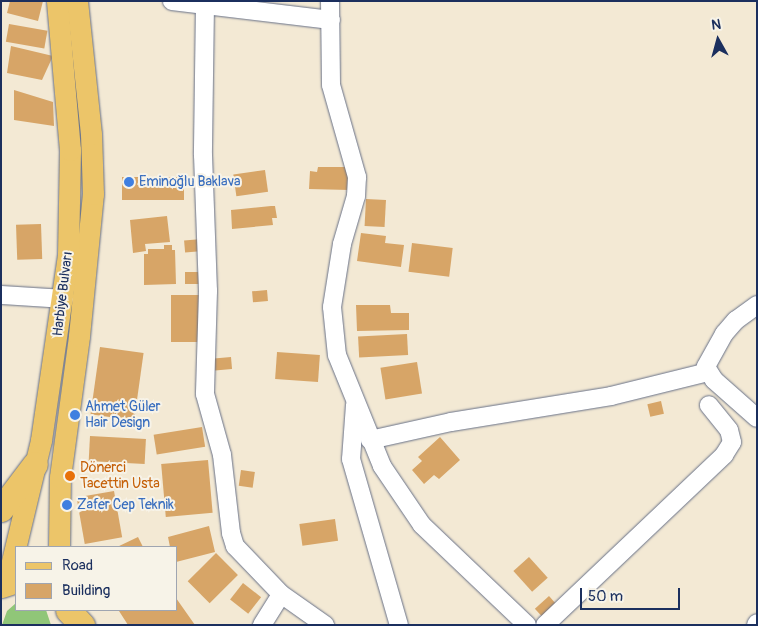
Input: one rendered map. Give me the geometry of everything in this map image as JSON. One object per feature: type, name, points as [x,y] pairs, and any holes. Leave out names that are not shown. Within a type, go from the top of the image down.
[{"type":"highway","points":[[1,509],[35,464]]},
{"type":"highway","points":[[64,611],[66,625]]},
{"type":"highway","points":[[69,611],[82,625]]},
{"type":"main road","name":"Harbiye Bulvarı","points":[[6,582],[35,464],[64,299],[71,223],[70,150],[57,1]]},
{"type":"main road","name":"Harbiye Bulvarı","points":[[59,546],[60,477],[91,227],[92,150],[77,1]]},
{"type":"main road","points":[[70,150],[92,150]]},
{"type":"street","points":[[172,1],[331,20]]},
{"type":"street","points":[[330,1],[331,85],[357,177],[356,196],[342,244],[332,307],[336,355],[382,466],[422,525],[527,625]]},
{"type":"street","points":[[205,4],[203,154],[208,291],[206,394],[222,455],[226,511],[235,546],[281,594],[325,625]]},
{"type":"street","points":[[1,295],[64,299]]},
{"type":"street","points":[[757,305],[736,320],[708,358],[708,372],[757,418]]},
{"type":"street","points":[[370,440],[451,422],[611,396],[708,372]]},
{"type":"street","points":[[355,402],[351,459],[399,625]]},
{"type":"street","points":[[545,625],[724,455],[732,442],[729,430],[709,406]]},
{"type":"street","points":[[262,625],[281,594]]},
{"type":"green space","points":[[15,604],[15,611],[46,611],[51,625],[2,625],[7,611]]},
{"type":"building","points":[[10,1],[43,1],[38,21],[7,13]]},
{"type":"building","points":[[9,24],[47,31],[44,48],[6,42]]},
{"type":"building","points":[[11,46],[53,56],[42,80],[7,73]]},
{"type":"building","points":[[14,90],[53,102],[54,126],[14,120]]},
{"type":"building","points":[[318,167],[350,167],[349,190],[309,189],[310,171],[317,172]]},
{"type":"building","points":[[265,170],[268,192],[236,196],[233,174]]},
{"type":"building","points":[[122,177],[184,177],[184,200],[122,200]]},
{"type":"building","points":[[366,199],[386,200],[385,227],[365,226]]},
{"type":"building","points":[[275,206],[277,218],[272,218],[273,225],[232,229],[231,210]]},
{"type":"building","points":[[167,216],[170,242],[145,244],[146,251],[133,253],[130,220]]},
{"type":"building","points":[[41,224],[42,259],[17,260],[16,225]]},
{"type":"building","points":[[361,233],[386,236],[385,243],[404,245],[401,267],[357,261]]},
{"type":"building","points":[[202,239],[203,251],[185,253],[184,241]]},
{"type":"building","points":[[412,243],[453,248],[449,277],[408,272]]},
{"type":"building","points":[[164,245],[172,245],[172,250],[175,250],[176,284],[144,285],[144,254],[148,254],[148,249],[164,249]]},
{"type":"building","points":[[185,272],[201,272],[201,284],[185,284]]},
{"type":"building","points":[[267,290],[268,301],[253,302],[252,291]]},
{"type":"building","points":[[171,295],[199,295],[199,342],[171,342]]},
{"type":"building","points":[[356,305],[390,305],[391,313],[409,313],[409,330],[357,331]]},
{"type":"building","points":[[407,334],[408,355],[359,358],[358,337]]},
{"type":"building","points":[[100,347],[144,353],[134,420],[91,414]]},
{"type":"building","points":[[277,352],[320,355],[318,382],[275,379]]},
{"type":"building","points":[[231,357],[232,369],[215,370],[214,358]]},
{"type":"building","points":[[417,362],[422,394],[385,399],[380,368]]},
{"type":"building","points":[[661,401],[664,414],[650,417],[647,404]]},
{"type":"building","points":[[202,427],[205,447],[157,454],[154,435]]},
{"type":"building","points":[[90,436],[146,439],[145,464],[89,461]]},
{"type":"building","points":[[440,437],[460,460],[439,479],[434,475],[424,484],[412,470],[422,461],[418,457]]},
{"type":"building","points":[[208,460],[213,513],[166,517],[161,464]]},
{"type":"building","points":[[241,470],[255,472],[253,488],[239,486]]},
{"type":"building","points":[[114,491],[122,537],[85,544],[77,498]]},
{"type":"building","points":[[335,519],[338,541],[302,546],[299,524]]},
{"type":"building","points":[[209,526],[215,552],[178,561],[178,546],[170,546],[168,537]]},
{"type":"building","points":[[138,537],[142,546],[119,546]]},
{"type":"building","points":[[216,553],[238,575],[210,603],[188,581]]},
{"type":"building","points":[[529,557],[548,578],[532,592],[513,571]]},
{"type":"building","points":[[243,583],[261,597],[248,614],[230,600]]},
{"type":"building","points":[[549,596],[558,606],[544,618],[535,609]]},
{"type":"building","points":[[178,601],[195,625],[128,625],[119,611],[178,611]]},
{"type":"place","name":"Eminoğlu Baklava","points":[[129,182]]},
{"type":"place","name":"Ahmet Güler Hair Design","points":[[75,415]]},
{"type":"place","name":"Dönerci Tacettin Usta","points":[[70,476]]},
{"type":"place","name":"Zafer Cep Teknik","points":[[67,505]]}]
